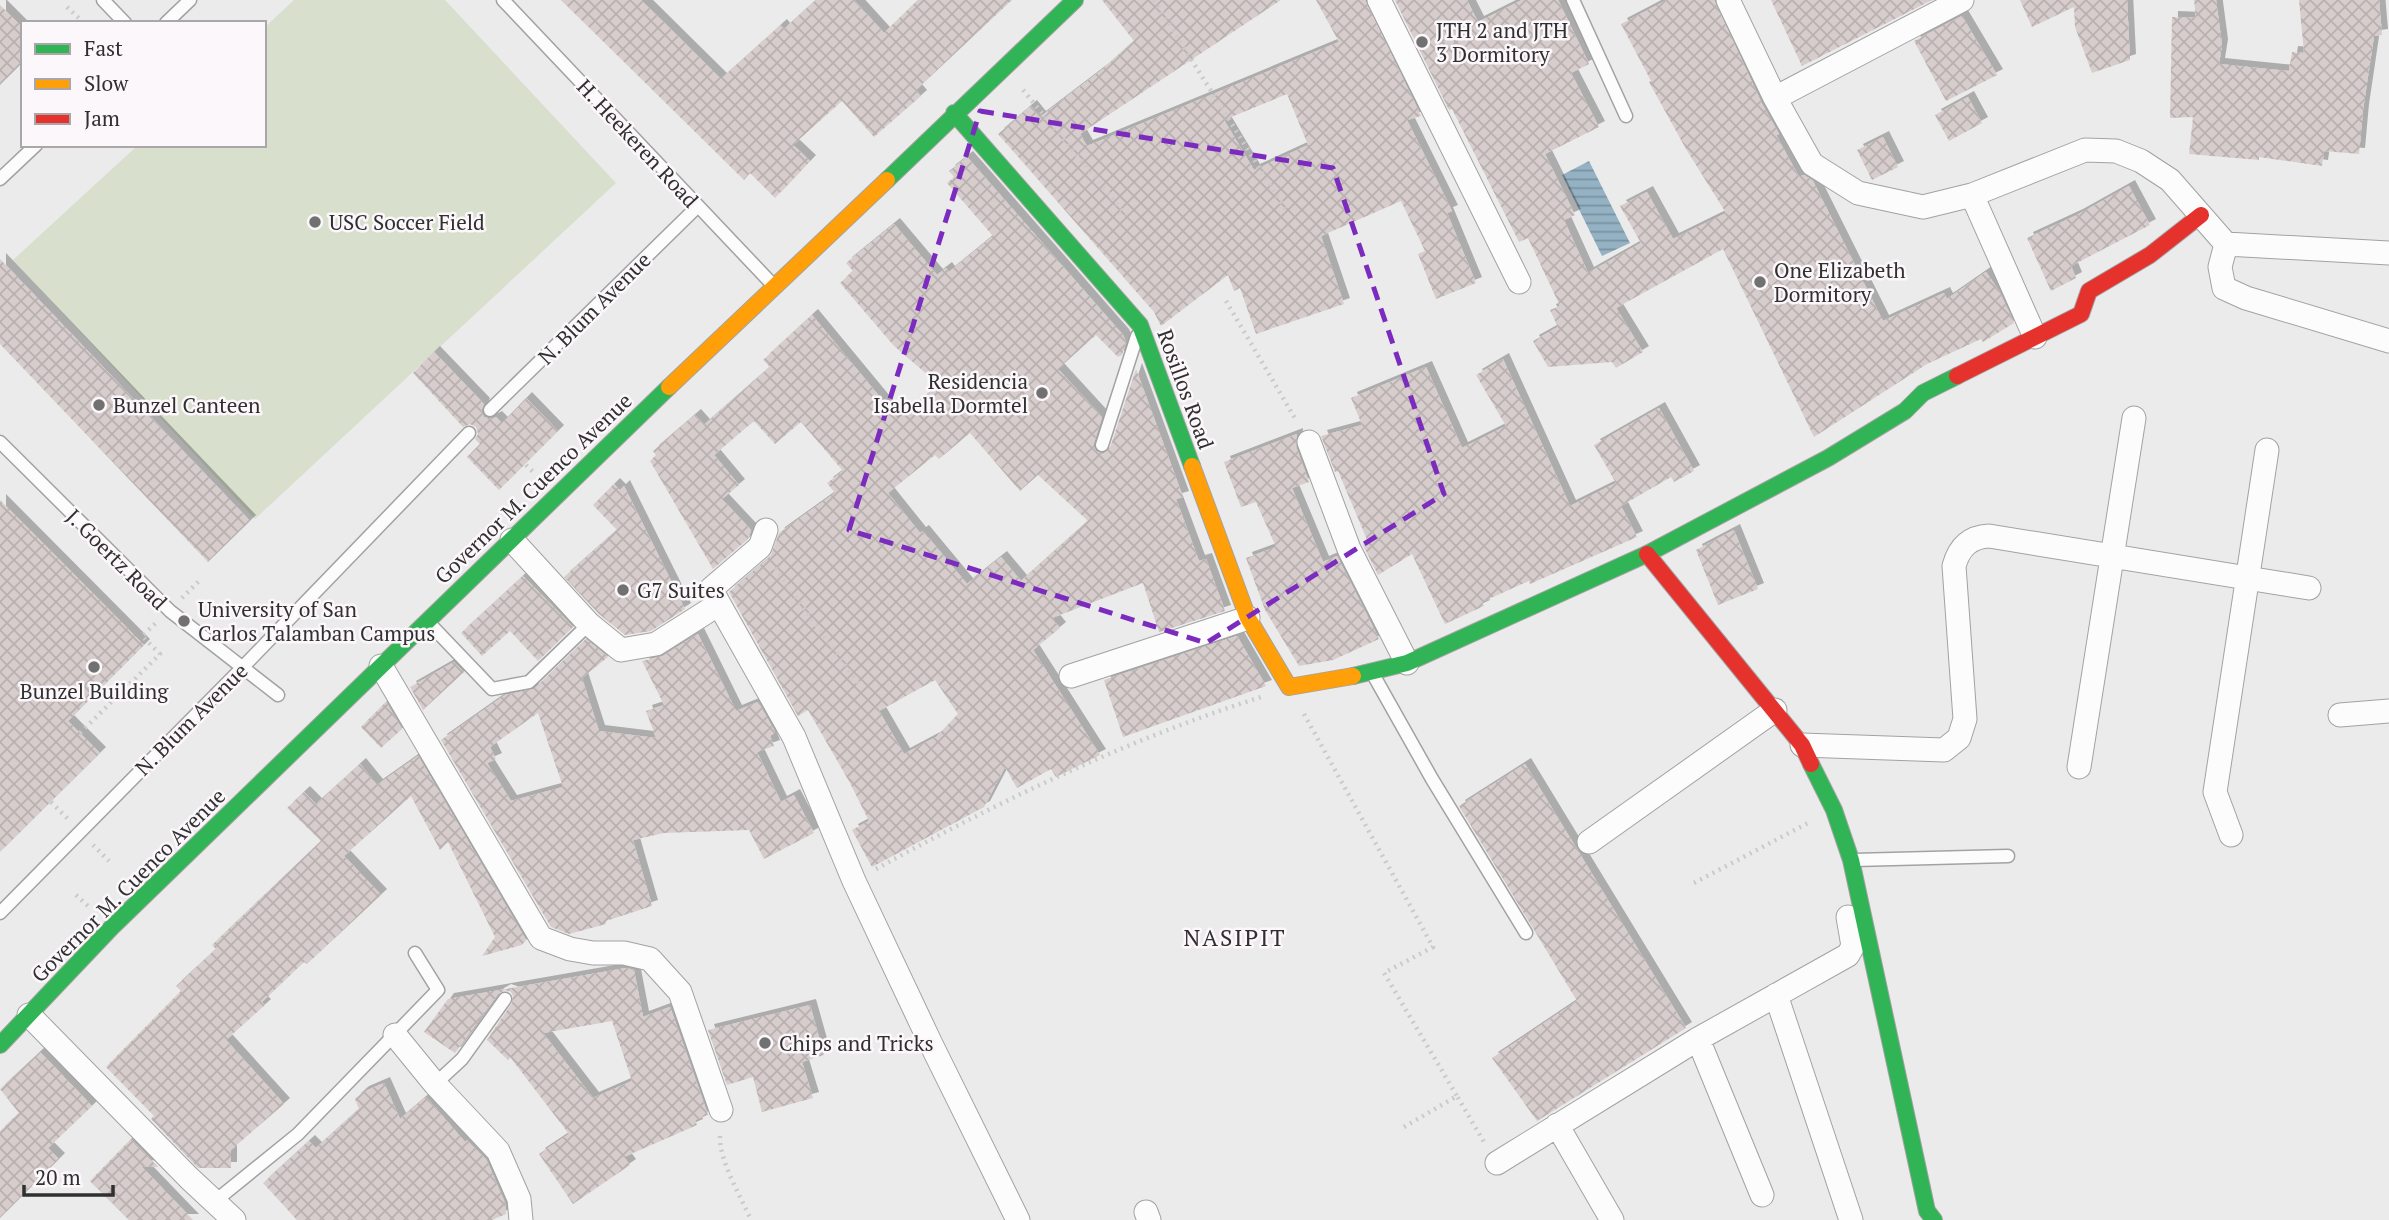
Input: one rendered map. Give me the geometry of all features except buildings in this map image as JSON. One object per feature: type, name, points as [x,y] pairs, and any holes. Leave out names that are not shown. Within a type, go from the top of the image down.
[{"type":"street","name":"Governor M. Cuenco Avenue","points":[[0,1045],[111,928],[774,285],[1075,0]]},
{"type":"street","points":[[1379,0],[1518,282]]},
{"type":"street","points":[[1728,0],[1775,98],[1812,164],[1858,193],[1923,206],[1972,195],[2085,150],[2116,150],[2141,161],[2170,180],[2226,244],[2389,253]]},
{"type":"street","points":[[1775,98],[1962,0]]},
{"type":"street","name":"Rosillos Road","points":[[954,113],[1140,326],[1248,618],[1289,687]]},
{"type":"street","points":[[1972,195],[2035,337]]},
{"type":"street","points":[[1289,687],[1373,673],[1407,663],[1647,554],[1828,458],[1905,411],[1923,393],[2081,314],[2089,291],[2150,255],[2201,215]]},
{"type":"street","points":[[2226,244],[2220,267],[2224,288],[2246,299],[2389,341]]},
{"type":"street","points":[[2079,766],[2134,418]]},
{"type":"street","points":[[1309,442],[1335,480],[1349,550],[1407,663]]},
{"type":"street","points":[[2231,835],[2215,792],[2267,450]]},
{"type":"street","points":[[1802,745],[1944,750],[1959,738],[1965,719],[1954,566],[1957,555],[1965,544],[1977,537],[1989,536],[2309,588]]},
{"type":"street","points":[[763,539],[711,589],[794,737],[854,881],[1018,1220]]},
{"type":"street","points":[[512,540],[589,624],[621,650],[656,644],[719,604]]},
{"type":"street","points":[[1647,554],[1802,745],[1834,810],[1852,860],[1927,1212],[1934,1220]]},
{"type":"street","points":[[1071,676],[1248,618]]},
{"type":"street","points":[[381,666],[541,938],[570,949],[593,953],[624,953],[650,959],[680,992],[721,1110]]},
{"type":"street","points":[[1589,842],[1775,710]]},
{"type":"street","points":[[2340,715],[2389,711]]},
{"type":"street","points":[[1497,1163],[1698,1039],[1848,955],[1853,946],[1836,859],[1843,834]]},
{"type":"street","points":[[1776,995],[1851,1220]]},
{"type":"street","points":[[29,1015],[234,1220]]},
{"type":"street","points":[[395,1035],[435,1084],[498,1151],[519,1199],[520,1220]]},
{"type":"street","points":[[1698,1039],[1762,1195]]},
{"type":"street","points":[[1557,1125],[1612,1220]]},
{"type":"lane","points":[[103,0],[123,21]]},
{"type":"lane","points":[[168,21],[190,0]]},
{"type":"lane","name":"H. Heekeren Road","points":[[503,0],[774,285]]},
{"type":"lane","points":[[1573,0],[1626,116]]},
{"type":"lane","points":[[0,179],[34,147]]},
{"type":"lane","name":"N. Blum Avenue","points":[[490,411],[698,206]]},
{"type":"lane","points":[[1102,445],[1140,326]]},
{"type":"lane","name":"N. Blum Avenue","points":[[0,913],[469,433]]},
{"type":"lane","name":"J. Goertz Road","points":[[0,442],[170,611],[278,695]]},
{"type":"lane","points":[[427,621],[492,689],[529,682],[589,624]]},
{"type":"lane","points":[[1373,673],[1432,779],[1526,933]]},
{"type":"lane","points":[[1852,860],[2008,856]]},
{"type":"lane","points":[[214,1202],[298,1134],[438,990],[415,953]]},
{"type":"lane","points":[[435,1084],[462,1059],[505,999]]},
{"type":"path","points":[[1154,0],[1285,209]]},
{"type":"path","points":[[67,7],[82,21]]},
{"type":"path","points":[[1004,67],[1125,215]]},
{"type":"path","points":[[1226,301],[1309,442]]},
{"type":"path","points":[[1349,550],[1434,502]]},
{"type":"path","points":[[763,539],[858,683]]},
{"type":"path","points":[[80,733],[160,654],[142,636],[170,611]]},
{"type":"path","points":[[854,881],[968,818],[1117,749],[1194,719],[1289,687],[1433,947],[1384,973],[1497,1163]]},
{"type":"path","points":[[1694,883],[1834,810]]},
{"type":"path","points":[[99,850],[109,861]]},
{"type":"path","points":[[1404,1127],[1457,1096]]},
{"type":"path","points":[[721,1110],[720,1142],[751,1220]]},
{"type":"highlighted area","points":[[980,111],[1333,168],[1444,494],[1206,643],[849,530]]},
{"type":"green space","name":"USC Soccer Field","points":[[294,0],[445,0],[616,183],[255,519],[13,260],[136,147],[266,147],[266,26]]},
{"type":"water","points":[[1589,161],[1630,243],[1602,256],[1562,175]]},
{"type":"traffic: fast","points":[[887,180],[1075,0]]},
{"type":"traffic: fast","points":[[954,113],[1140,325],[1192,466]]},
{"type":"traffic: fast","points":[[1353,676],[1407,663],[1647,554],[1828,458],[1905,411],[1923,393],[1957,376]]},
{"type":"traffic: fast","points":[[0,1045],[111,928],[669,387]]},
{"type":"traffic: fast","points":[[1811,764],[1834,810],[1851,860],[1927,1211],[1934,1220]]},
{"type":"traffic: slow","points":[[669,387],[887,180]]},
{"type":"traffic: slow","points":[[1192,466],[1248,618],[1289,687],[1353,676]]},
{"type":"traffic: jam","points":[[1957,376],[2081,314],[2089,291],[2150,255],[2201,215]]},
{"type":"traffic: jam","points":[[1647,554],[1802,745],[1811,764]]},
{"type":"place","name":"JTH 2 and JTH 3 Dormitory","points":[[1422,42]]},
{"type":"place","name":"USC Soccer Field","points":[[315,222]]},
{"type":"place","name":"One Elizabeth Dormitory","points":[[1760,282]]},
{"type":"place","name":"Residencia Isabella Dormtel","points":[[1042,393]]},
{"type":"place","name":"Bunzel Canteen","points":[[99,405]]},
{"type":"place","name":"G7 Suites","points":[[623,590]]},
{"type":"place","name":"University of San Carlos Talamban Campus","points":[[184,621]]},
{"type":"place","name":"Bunzel Building","points":[[94,667]]},
{"type":"place","name":"Chips and Tricks","points":[[765,1043]]},
{"type":"district","name":"NASIPIT","points":[[1235,937]]}]
